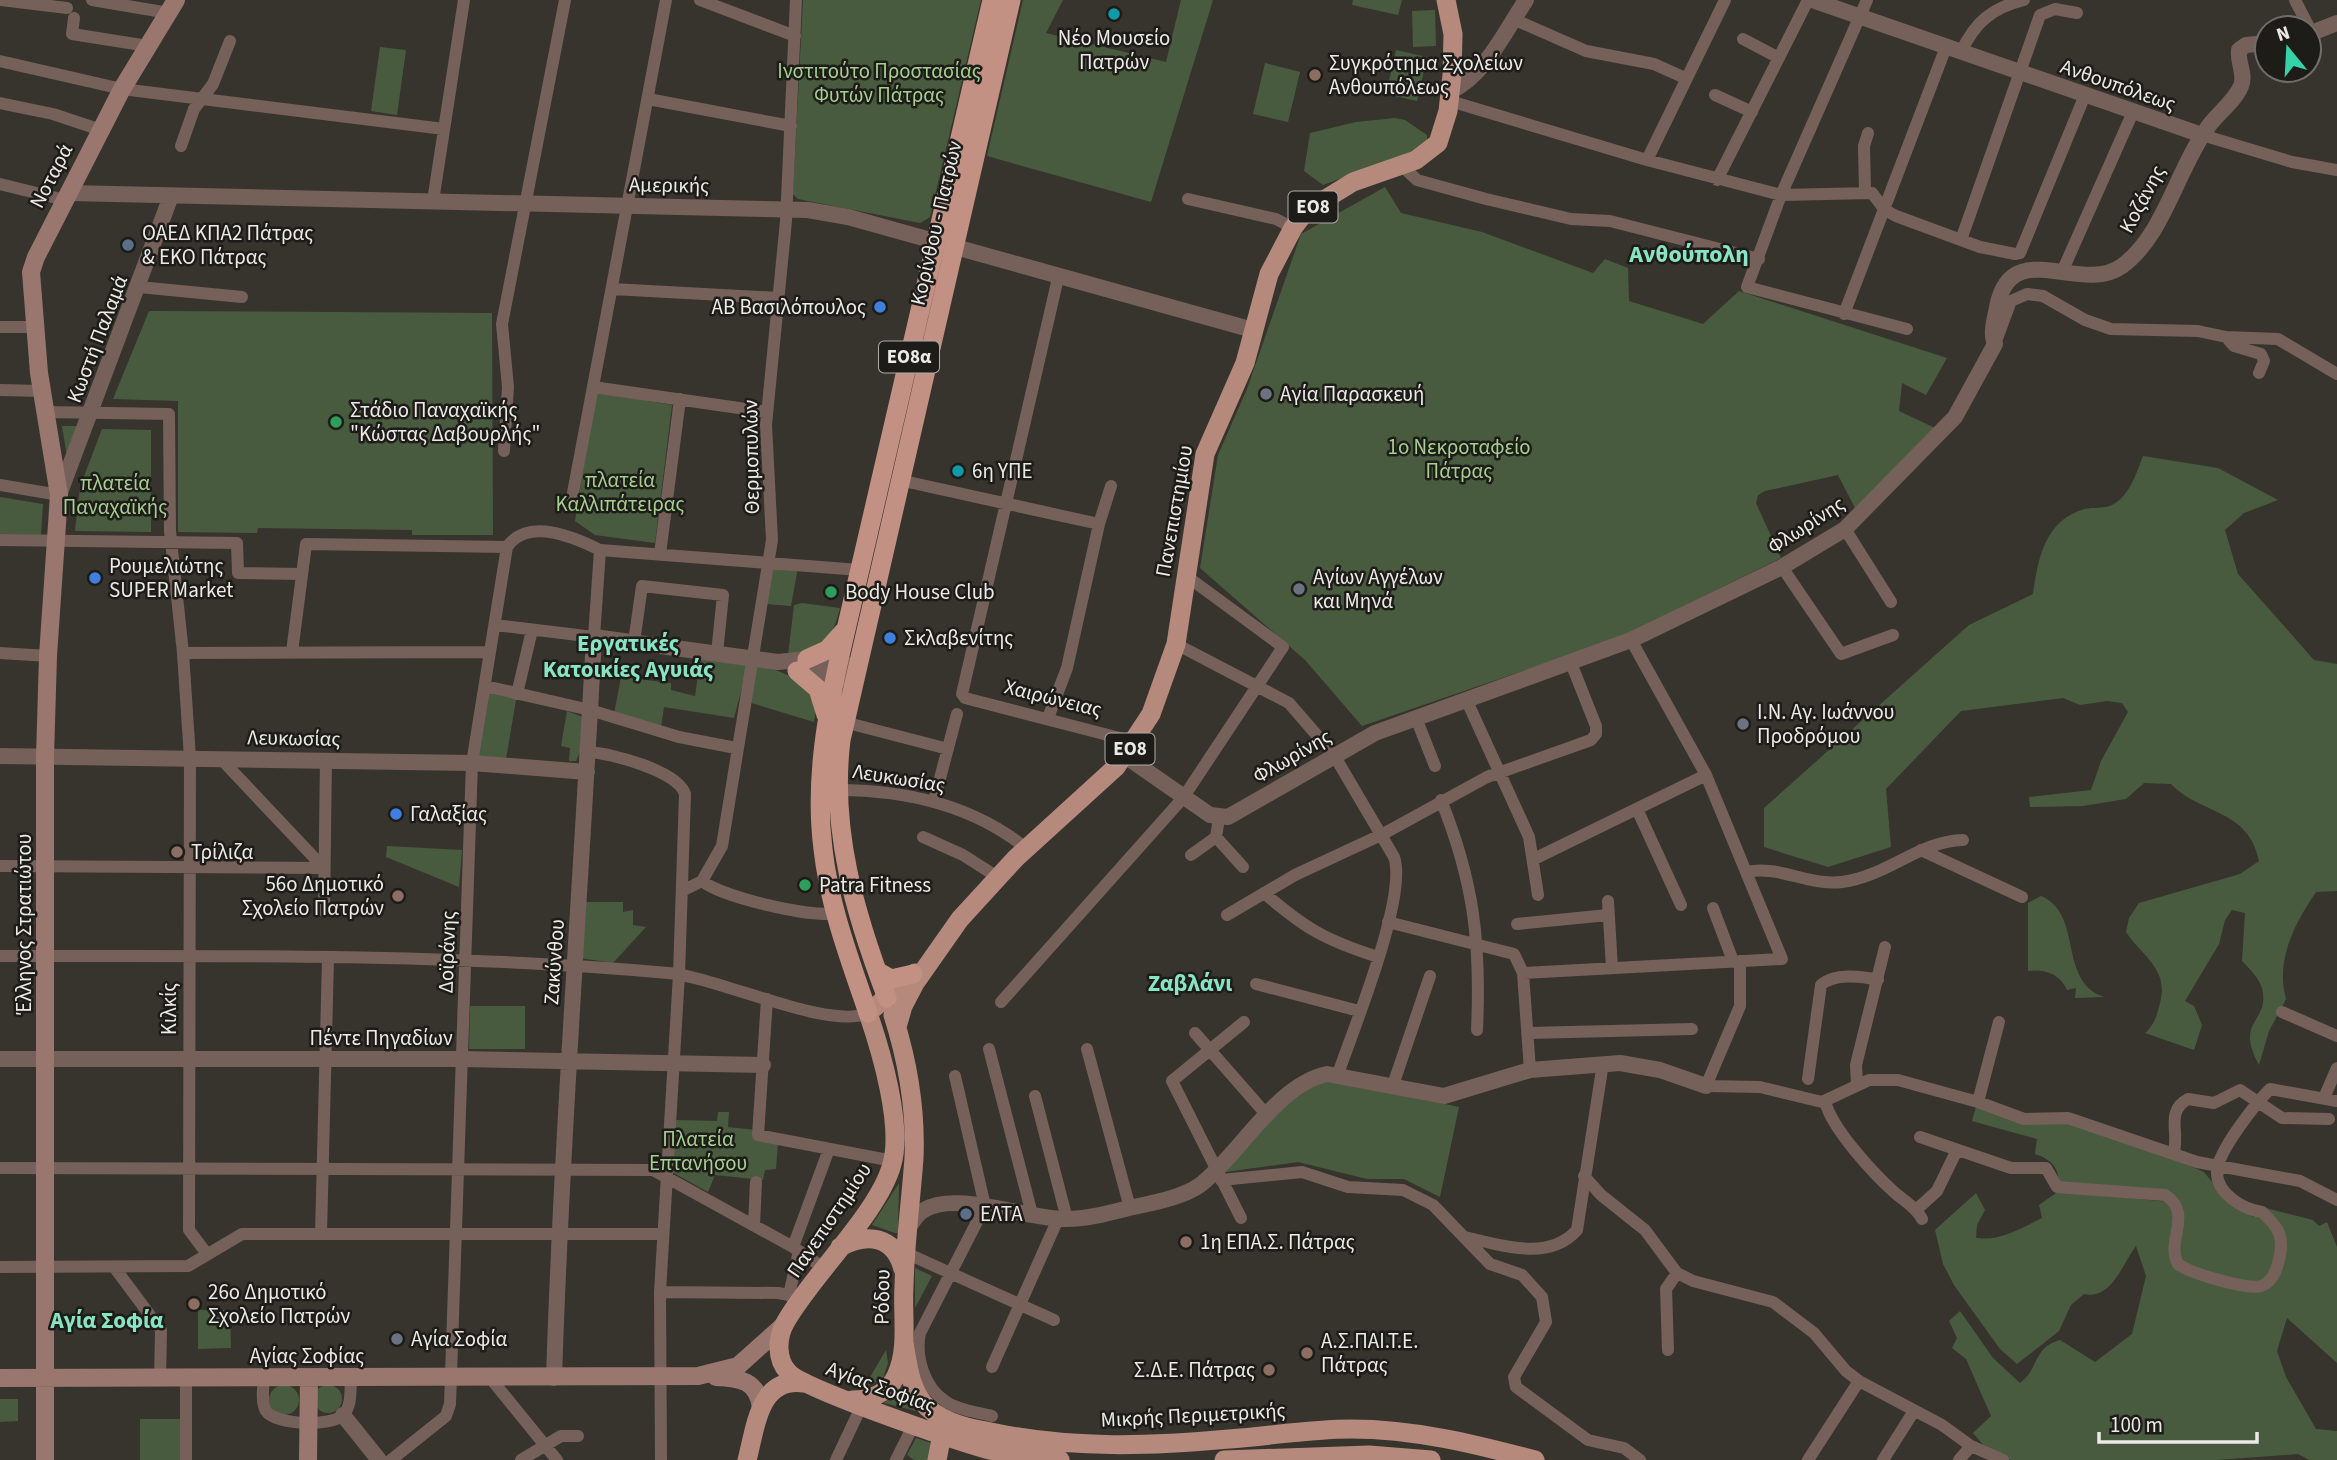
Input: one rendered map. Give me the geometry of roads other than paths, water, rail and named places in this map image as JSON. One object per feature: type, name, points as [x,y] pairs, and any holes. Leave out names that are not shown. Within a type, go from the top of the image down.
[{"type":"highway","name":"Κορίνθου - Πατρών","points":[[868,1013],[836,913],[823,850],[820,808],[845,672],[899,480],[992,0]]},
{"type":"highway","name":"Κορίνθου - Πατρών","points":[[845,672],[847,627],[860,570],[1011,0]]},
{"type":"highway","points":[[835,721],[818,689],[793,664],[827,650],[847,627]]},
{"type":"highway","name":"Κορίνθου - Πατρών","points":[[835,721],[837,790],[847,872],[887,998]]},
{"type":"highway","points":[[877,971],[891,979],[913,974]]},
{"type":"main road","name":"Πανεπιστημίου","points":[[897,1027],[905,1000],[960,919],[1027,849],[1130,749],[1163,686],[1176,644],[1205,454],[1245,363],[1269,274],[1293,228],[1306,211],[1353,182],[1422,157],[1438,143],[1451,96],[1453,34],[1446,0]]},
{"type":"main road","name":"Νοταρά","points":[[41,391],[34,327],[33,265],[122,89],[172,6]]},
{"type":"main road","name":"Έλληνος Στρατιώτου","points":[[41,391],[59,495],[48,656],[45,757],[45,1460]]},
{"type":"main road","name":"Πανεπιστημίου","points":[[887,998],[930,961]]},
{"type":"main road","name":"ΕΟ8","points":[[868,1013],[887,998]]},
{"type":"main road","name":"Κορίνθου - Πατρών","points":[[887,998],[897,1027]]},
{"type":"main road","name":"Πανεπιστημίου","points":[[785,1324],[794,1300],[825,1269],[880,1191],[893,1161],[894,1140],[886,1075],[868,1013]]},
{"type":"main road","points":[[897,1027],[911,1086],[914,1158]]},
{"type":"main road","name":"Ρόδου","points":[[854,1402],[886,1390],[898,1373],[904,1343],[904,1284],[914,1158]]},
{"type":"main road","points":[[837,1249],[862,1238],[885,1241],[901,1262],[904,1284]]},
{"type":"main road","points":[[698,1376],[738,1366],[785,1324]]},
{"type":"main road","points":[[785,1324],[779,1355],[788,1373],[804,1383]]},
{"type":"main road","name":"Μικρής Περιμετρικής","points":[[904,1343],[909,1373],[917,1394],[929,1409],[997,1451],[1060,1460]]},
{"type":"main road","points":[[698,1376],[743,1379],[756,1389],[761,1408]]},
{"type":"main road","name":"Αγίας Σοφίας","points":[[0,1378],[518,1379],[698,1376]]},
{"type":"main road","points":[[308,1460],[309,1379]]},
{"type":"main road","points":[[747,1460],[765,1397],[777,1386],[791,1382],[804,1383]]},
{"type":"main road","name":"Αγίας Σοφίας","points":[[804,1383],[914,1424],[945,1419]]},
{"type":"main road","points":[[937,1460],[945,1419]]},
{"type":"main road","name":"Μικρής Περιμετρικής","points":[[945,1419],[1021,1438],[1101,1444],[1190,1442],[1335,1429],[1382,1429],[1466,1443],[1535,1460]]},
{"type":"main road","points":[[1224,1460],[1330,1455],[1396,1455],[1431,1460]]},
{"type":"street","points":[[1,0],[71,13],[72,34],[148,46]]},
{"type":"street","points":[[92,0],[172,6]]},
{"type":"street","points":[[433,201],[464,0]]},
{"type":"street","points":[[504,451],[508,396],[502,324],[565,0]]},
{"type":"street","points":[[572,498],[666,0]]},
{"type":"street","points":[[700,0],[795,36]]},
{"type":"street","name":"Θερμοπυλών","points":[[702,881],[722,846],[736,748],[769,562],[772,527],[766,453],[767,412],[787,208],[796,0]]},
{"type":"street","points":[[1526,0],[1469,79],[1451,96],[1647,160],[1781,195],[1865,192],[1875,195],[1884,209],[1896,216],[1998,251],[2020,253],[2085,95]]},
{"type":"street","points":[[1647,160],[1725,0]]},
{"type":"street","points":[[1717,180],[1810,0]]},
{"type":"street","name":"Ανθουπόλεως","points":[[1810,0],[2202,135]]},
{"type":"street","points":[[1867,0],[1861,19],[1781,195],[1747,287],[1907,329]]},
{"type":"street","points":[[1844,314],[1884,209],[1954,50],[1990,12],[2024,0]]},
{"type":"street","points":[[1961,240],[2041,13],[2055,9],[2077,13]]},
{"type":"street","points":[[1513,19],[1586,51],[1654,64],[1685,78]]},
{"type":"street","points":[[1743,39],[1779,58]]},
{"type":"street","points":[[181,146],[194,109],[213,84],[230,41]]},
{"type":"street","name":"Κοζάνης","points":[[1995,344],[1993,334],[1999,297],[2010,280],[2033,268],[2097,276],[2118,269],[2134,256],[2154,229],[2202,135],[2242,86],[2240,48],[2253,44]]},
{"type":"street","points":[[0,61],[122,89],[444,130]]},
{"type":"street","points":[[1715,95],[1752,112]]},
{"type":"street","points":[[648,99],[791,126]]},
{"type":"street","points":[[0,103],[53,114],[101,130]]},
{"type":"street","points":[[2062,272],[2133,112]]},
{"type":"street","points":[[1865,192],[1864,146],[1868,133]]},
{"type":"street","points":[[2202,135],[2285,160],[2337,170]]},
{"type":"street","points":[[1401,166],[1417,180],[1486,199],[1571,219],[1610,221],[1759,259]]},
{"type":"street","points":[[0,184],[67,197]]},
{"type":"street","name":"Αμερικής","points":[[67,197],[172,196],[787,208],[848,217],[1058,278],[1253,330]]},
{"type":"street","name":"Κωστή Παλαμά","points":[[59,495],[172,196]]},
{"type":"street","points":[[1188,199],[1276,219],[1293,228]]},
{"type":"street","points":[[1006,503],[1058,278]]},
{"type":"street","points":[[139,287],[242,298]]},
{"type":"street","points":[[612,289],[779,298]]},
{"type":"street","name":"Φλωρίνης","points":[[1219,818],[1232,815],[1375,733],[1631,640],[1782,567],[1845,529],[1955,417],[1995,344],[2011,302],[2031,294],[2047,298],[2085,320],[2111,328],[2198,331],[2226,337],[2282,340],[2337,374]]},
{"type":"street","points":[[0,327],[34,327]]},
{"type":"street","points":[[2226,337],[2234,346],[2261,354],[2264,361],[2259,373]]},
{"type":"street","points":[[593,387],[767,412]]},
{"type":"street","points":[[0,390],[41,391]]},
{"type":"street","points":[[660,554],[680,399]]},
{"type":"street","points":[[45,412],[92,412]]},
{"type":"street","name":"Κιλκίς","points":[[92,412],[169,414],[171,543],[183,653],[190,758],[189,1230],[207,1254]]},
{"type":"street","points":[[899,480],[1099,524]]},
{"type":"street","points":[[0,485],[59,495]]},
{"type":"street","points":[[1048,718],[1067,668],[1099,524],[1111,486]]},
{"type":"street","name":"Χαιρώνειας","points":[[1006,503],[962,694],[965,698],[1048,718],[1130,749]]},
{"type":"street","points":[[1845,529],[1891,602]]},
{"type":"street","points":[[292,652],[306,544],[507,547],[521,534],[541,532],[581,541],[600,550],[860,570]]},
{"type":"street","points":[[0,540],[237,543],[238,573],[302,574]]},
{"type":"street","name":"Δοϊράνης","points":[[391,1460],[446,1416],[450,1407],[472,762],[507,547]]},
{"type":"street","name":"Ζακύνθου","points":[[554,1378],[561,1169],[600,550]]},
{"type":"street","points":[[1782,567],[1841,654],[1893,635]]},
{"type":"street","points":[[1001,1002],[1183,797],[1283,648],[1185,575]]},
{"type":"street","points":[[635,642],[642,586],[709,594],[723,596],[717,653]]},
{"type":"street","points":[[495,625],[845,672]]},
{"type":"street","points":[[517,694],[532,630]]},
{"type":"street","points":[[1523,973],[1782,959],[1706,775],[1631,640]]},
{"type":"street","points":[[1176,644],[1287,701],[1334,755],[1383,834],[1398,869],[1378,957],[1338,1074]]},
{"type":"street","points":[[183,653],[490,652]]},
{"type":"street","points":[[0,653],[48,656]]},
{"type":"street","points":[[1227,915],[1264,893],[1383,834],[1441,800],[1500,771],[1591,740],[1596,734],[1570,663]]},
{"type":"street","points":[[485,686],[590,710],[668,734],[736,748]]},
{"type":"street","points":[[1466,699],[1526,829],[1534,859],[1538,895]]},
{"type":"street","points":[[933,801],[957,714]]},
{"type":"street","points":[[1416,718],[1435,766]]},
{"type":"street","points":[[835,721],[948,749]]},
{"type":"street","points":[[1130,749],[1183,797],[1219,818],[1216,837],[1191,855]]},
{"type":"street","points":[[588,752],[651,769],[681,785],[685,798],[679,974],[660,1292],[661,1460]]},
{"type":"street","name":"Λευκωσίας","points":[[0,757],[472,762],[587,772]]},
{"type":"street","points":[[220,758],[324,868]]},
{"type":"street","points":[[324,911],[326,760]]},
{"type":"street","points":[[1534,859],[1706,775]]},
{"type":"street","name":"Λευκωσίας","points":[[837,790],[877,792],[933,801],[993,825],[1027,849]]},
{"type":"street","points":[[1441,800],[1471,889],[1476,923],[1477,1030]]},
{"type":"street","points":[[1637,809],[1681,905]]},
{"type":"street","points":[[923,837],[963,855],[999,878]]},
{"type":"street","points":[[1216,837],[1243,867]]},
{"type":"street","points":[[1747,872],[1770,870],[1818,882],[1842,882],[1883,871],[1931,844],[1963,840]]},
{"type":"street","points":[[1921,850],[2022,897]]},
{"type":"street","points":[[0,866],[324,868]]},
{"type":"street","points":[[682,891],[702,881],[721,891],[800,912],[820,915],[836,913]]},
{"type":"street","points":[[1264,893],[1294,919],[1325,939],[1378,957]]},
{"type":"street","points":[[1608,901],[1612,968]]},
{"type":"street","points":[[1706,1086],[1740,1006],[1737,961],[1713,908]]},
{"type":"street","points":[[1517,924],[1608,915]]},
{"type":"street","points":[[1388,922],[1511,952],[1523,973],[1530,1070]]},
{"type":"street","points":[[1857,1085],[1856,1065],[1885,947]]},
{"type":"street","points":[[0,956],[466,961],[575,966],[679,974],[831,1016],[859,1017],[868,1013]]},
{"type":"street","points":[[321,1234],[328,960]]},
{"type":"street","points":[[1392,1088],[1430,976]]},
{"type":"street","points":[[1808,1079],[1821,985],[1830,979],[1841,978],[1878,980]]},
{"type":"street","points":[[1256,984],[1359,1011]]},
{"type":"street","points":[[767,999],[758,1135],[893,1161]]},
{"type":"street","points":[[2282,1012],[2337,1036]]},
{"type":"street","points":[[1241,1218],[1172,1081],[1244,1022]]},
{"type":"street","points":[[1978,1102],[2000,1022]]},
{"type":"street","points":[[1529,1033],[1692,1029]]},
{"type":"street","points":[[1195,1033],[1266,1114]]},
{"type":"street","points":[[989,1049],[1032,1214]]},
{"type":"street","points":[[1087,1049],[1130,1208]]},
{"type":"street","name":"Πέντε Πηγαδίων","points":[[0,1059],[462,1059],[763,1065]]},
{"type":"street","points":[[1465,1237],[1525,1250],[1569,1239],[1577,1230],[1603,1063]]},
{"type":"street","points":[[907,1231],[920,1212],[928,1207],[985,1206],[1062,1219],[1130,1208],[1186,1192],[1218,1175],[1266,1114],[1315,1077],[1338,1074],[1392,1088],[1444,1096],[1530,1070],[1603,1063],[1646,1066],[1706,1086],[1760,1087],[1825,1101],[1875,1079],[1898,1080],[1978,1102],[2024,1119],[2062,1117],[2217,1166],[2300,1181],[2337,1200]]},
{"type":"street","points":[[1920,1137],[2011,1168],[2045,1167],[2051,1171],[2057,1187],[2165,1195],[2174,1203],[2179,1215],[2174,1249],[2178,1264],[2204,1276],[2263,1286],[2278,1261],[2281,1242],[2278,1231],[2262,1212],[2251,1210],[2224,1191],[2217,1179],[2217,1166],[2259,1101],[2273,1088],[2330,1100],[2337,1068]]},
{"type":"street","points":[[955,1076],[985,1206],[922,1328],[919,1346],[926,1378],[935,1392],[945,1419],[992,1416]]},
{"type":"street","points":[[2173,1154],[2173,1121],[2184,1101],[2195,1098],[2214,1103],[2240,1090],[2282,1118],[2329,1118]]},
{"type":"street","points":[[992,1367],[1062,1219],[1035,1096]]},
{"type":"street","points":[[1825,1101],[1831,1116],[1867,1163],[1919,1214],[1937,1191],[1958,1150]]},
{"type":"street","points":[[660,1292],[794,1300],[796,1249],[829,1149]]},
{"type":"street","points":[[914,1158],[916,1193],[928,1207]]},
{"type":"street","points":[[0,1168],[653,1170],[796,1249],[825,1269]]},
{"type":"street","points":[[1218,1175],[1302,1172],[1348,1187],[1403,1190],[1439,1209],[1490,1264],[1528,1279],[1545,1306],[1546,1322],[1514,1377],[1516,1387],[1588,1440],[1624,1448],[1640,1460]]},
{"type":"street","points":[[1584,1176],[1601,1195],[1645,1230],[1677,1273],[1693,1281],[1773,1302],[1814,1333],[1846,1371],[1859,1381],[1942,1425],[1971,1446],[2003,1460]]},
{"type":"street","points":[[754,1225],[756,1182]]},
{"type":"street","points":[[0,1268],[188,1266],[242,1234],[663,1234]]},
{"type":"street","points":[[906,1253],[1054,1320]]},
{"type":"street","points":[[114,1267],[161,1330],[160,1378]]},
{"type":"street","points":[[1668,1350],[1666,1289],[1677,1273]]},
{"type":"street","points":[[186,1378],[186,1460]]},
{"type":"street","points":[[264,1378],[264,1405],[272,1418],[279,1421],[308,1422],[332,1421],[343,1415],[349,1403],[351,1379]]},
{"type":"street","points":[[491,1379],[557,1460]]},
{"type":"street","points":[[504,1395],[518,1379]]},
{"type":"street","points":[[1808,1460],[1859,1381]]},
{"type":"street","points":[[836,1460],[854,1402]]},
{"type":"street","points":[[1883,1460],[1914,1411]]},
{"type":"street","points":[[343,1415],[379,1460]]},
{"type":"street","points":[[900,1459],[914,1424]]},
{"type":"street","points":[[521,1460],[561,1436],[578,1436]]},
{"type":"street","points":[[1959,1460],[1971,1446]]},
{"type":"place","name":"Νέο Μουσείο Πατρών","points":[[1114,14]]},
{"type":"place","name":"Συγκρότημα Σχολείων Ανθουπόλεως","points":[[1315,75]]},
{"type":"place","name":"ΟΑΕΔ ΚΠΑ2 Πάτρας & ΕΚΟ Πάτρας","points":[[128,245]]},
{"type":"place","name":"ΑΒ Βασιλόπουλος","points":[[880,307]]},
{"type":"place","name":"Αγία Παρασκευή","points":[[1266,394]]},
{"type":"place","name":"Στάδιο Παναχαϊκής \"Κώστας Δαβουρλής\"","points":[[336,422]]},
{"type":"place","name":"6η ΥΠΕ","points":[[958,471]]},
{"type":"place","name":"Ρουμελιώτης SUPER Market","points":[[95,578]]},
{"type":"place","name":"Αγίων Αγγέλων και Μηνά","points":[[1299,589]]},
{"type":"place","name":"Body House Club","points":[[831,592]]},
{"type":"place","name":"Σκλαβενίτης","points":[[890,638]]},
{"type":"place","name":"Ι.Ν. Αγ. Ιωάννου Προδρόμου","points":[[1743,724]]},
{"type":"place","name":"Γαλαξίας","points":[[396,814]]},
{"type":"place","name":"Τρίλιζα","points":[[177,852]]},
{"type":"place","name":"Patra Fitness","points":[[805,885]]},
{"type":"place","name":"56ο Δημοτικό Σχολείο Πατρών","points":[[398,896]]},
{"type":"place","name":"ΕΛΤΑ","points":[[966,1214]]},
{"type":"place","name":"1η ΕΠΑ.Σ. Πάτρας","points":[[1186,1242]]},
{"type":"place","name":"26ο Δημοτικό Σχολείο Πατρών","points":[[194,1304]]},
{"type":"place","name":"Αγία Σοφία","points":[[397,1339]]},
{"type":"place","name":"Α.Σ.ΠΑΙ.Τ.Ε. Πάτρας","points":[[1307,1353]]},
{"type":"place","name":"Σ.Δ.Ε. Πάτρας","points":[[1269,1370]]},
{"type":"district","name":"Ανθούπολη","points":[[1689,254]]},
{"type":"district","name":"Εργατικές Κατοικίες Αγυιάς","points":[[628,656]]},
{"type":"district","name":"Ζαβλάνι","points":[[1190,983]]},
{"type":"district","name":"Αγία Σοφία","points":[[107,1320]]},
{"type":"park label","name":"Ινστιτούτο Προστασίας Φυτών Πάτρας","points":[[879,83]]},
{"type":"park label","name":"1o Νεκροταφείο Πάτρας","points":[[1459,459]]},
{"type":"park label","name":"πλατεία Καλλιπάτειρας","points":[[620,492]]},
{"type":"park label","name":"πλατεία Παναχαϊκής","points":[[115,495]]},
{"type":"park label","name":"Πλατεία Επτανήσου","points":[[698,1151]]}]
